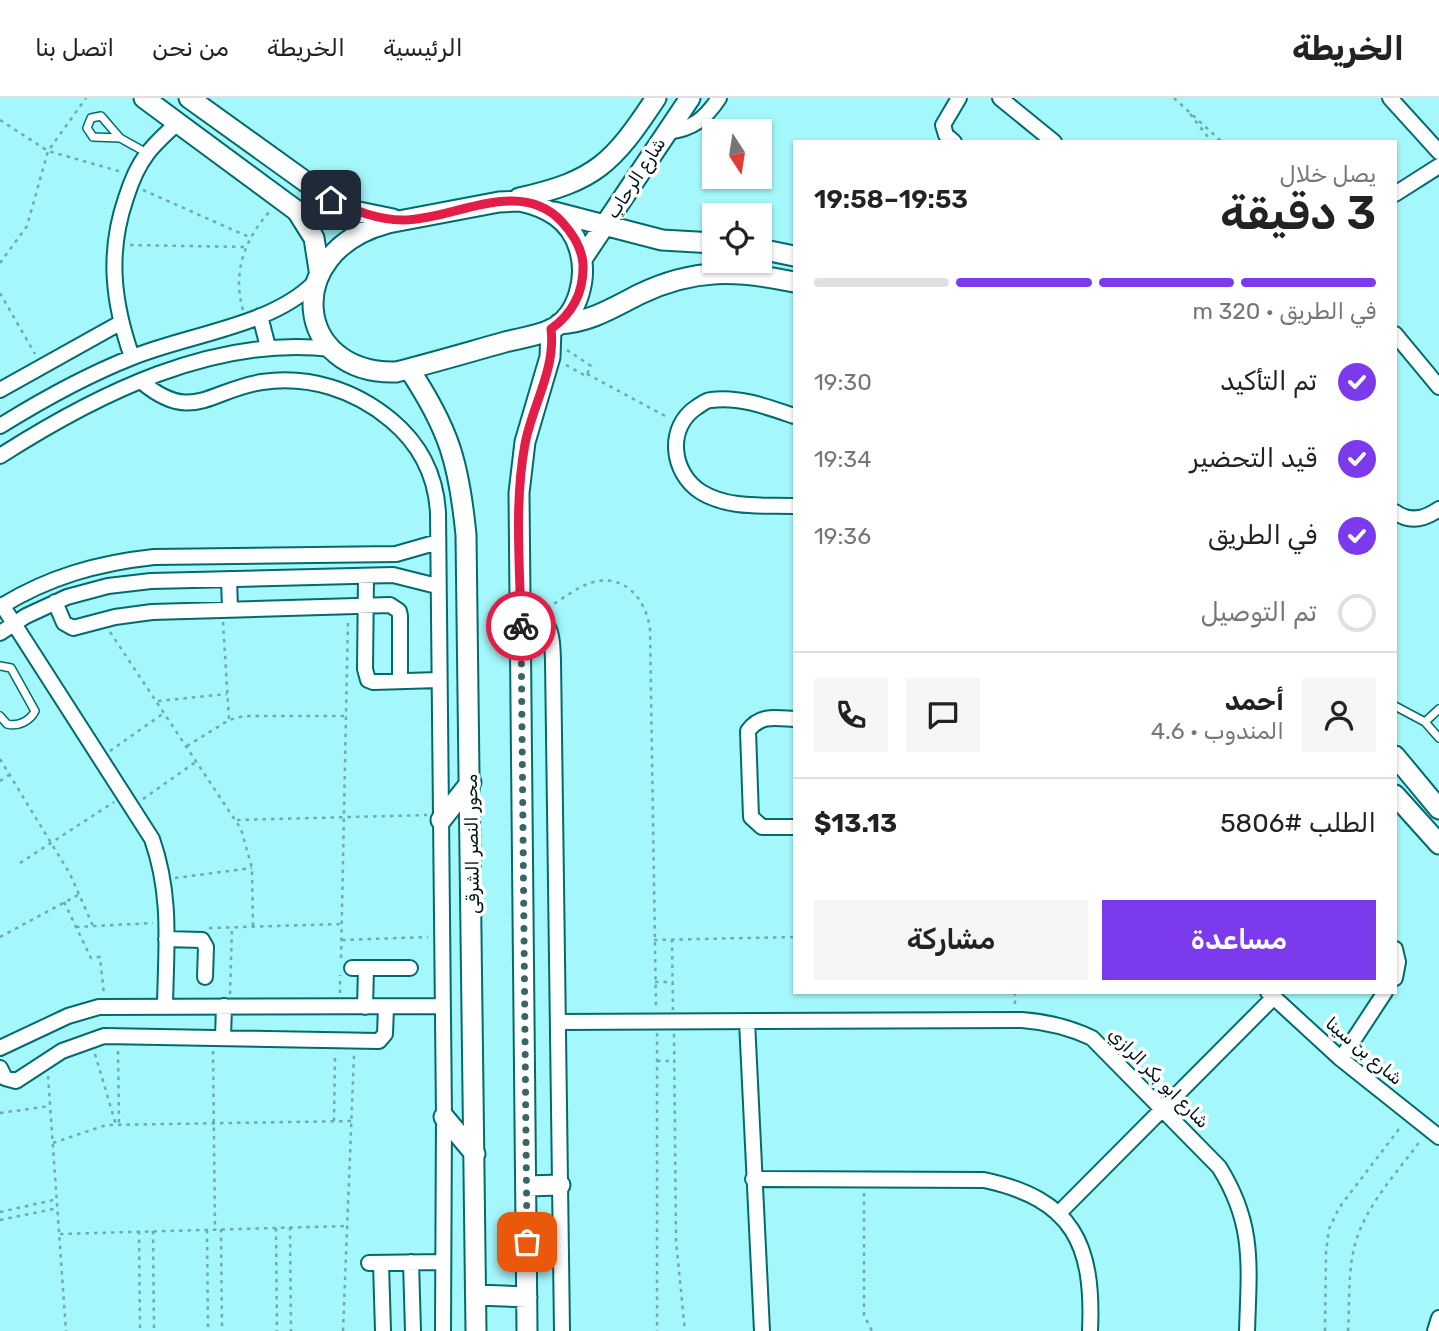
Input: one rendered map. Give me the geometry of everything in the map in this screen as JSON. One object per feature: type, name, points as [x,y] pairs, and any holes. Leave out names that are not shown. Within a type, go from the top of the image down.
[{"type":"street","points":[[143,98],[285,200],[307,224],[318,254],[314,311],[317,325],[332,348],[348,362],[368,370],[382,372],[409,369],[553,338],[579,323],[599,317],[663,285],[703,274],[743,273],[793,282]]},
{"type":"street","points":[[189,98],[331,200],[354,211],[379,218],[405,220]]},
{"type":"street","points":[[659,98],[686,105]]},
{"type":"street","name":"شارع الرحاب","points":[[499,202],[573,184],[593,173],[622,146],[659,98]]},
{"type":"street","points":[[667,132],[683,130],[697,124],[719,98]]},
{"type":"street","points":[[952,140],[946,135],[943,125],[959,98]]},
{"type":"street","points":[[1000,98],[1052,140]]},
{"type":"street","points":[[1390,98],[1439,152]]},
{"type":"street","name":"شارع الرحاب","points":[[582,259],[686,105]]},
{"type":"street","points":[[200,139],[216,117]]},
{"type":"street","points":[[132,357],[120,323],[114,288],[119,218],[132,180],[147,153],[177,123]]},
{"type":"street","points":[[1397,193],[1439,166]]},
{"type":"street","points":[[0,426],[55,394],[132,357],[253,318],[292,302],[317,277],[341,244],[371,228],[499,202],[520,201],[662,240],[702,242]]},
{"type":"street","points":[[527,1331],[528,612],[519,493],[525,442],[553,338],[579,294],[583,277],[582,259],[570,230],[553,212]]},
{"type":"street","points":[[772,251],[793,256]]},
{"type":"street","points":[[253,318],[268,347]]},
{"type":"street","points":[[0,390],[120,323]]},
{"type":"street","points":[[1397,336],[1439,387]]},
{"type":"street","points":[[0,456],[71,413],[142,382],[229,353],[268,347],[332,348]]},
{"type":"street","name":"محور النصر الشرقى","points":[[409,369],[434,406],[447,437],[462,489],[466,535],[477,1331]]},
{"type":"street","points":[[142,382],[163,398],[181,403],[200,402],[248,384],[289,380],[335,388],[365,401],[401,429],[426,462],[437,500],[438,542],[444,1117],[443,1331]]},
{"type":"street","points":[[793,416],[735,400],[708,400],[690,411],[681,425],[675,449],[679,469],[698,490],[734,505],[793,506]]},
{"type":"street","points":[[1397,513],[1410,519],[1421,519],[1439,509]]},
{"type":"street","points":[[165,1006],[167,923],[164,880],[152,839],[1,606],[56,578],[121,561],[154,557],[396,554],[438,542]]},
{"type":"street","points":[[366,576],[365,675],[373,682],[439,680]]},
{"type":"street","points":[[0,633],[55,603],[107,586],[151,581],[401,576],[438,586]]},
{"type":"street","points":[[226,608],[229,579]]},
{"type":"street","points":[[55,603],[68,627],[152,612],[390,605],[399,611],[400,681]]},
{"type":"street","points":[[528,612],[548,625],[553,660],[562,1331]]},
{"type":"street","points":[[793,719],[767,718],[752,724],[748,731],[751,817],[762,827],[793,827]]},
{"type":"street","points":[[1397,758],[1439,809]]},
{"type":"street","points":[[441,817],[471,782]]},
{"type":"street","points":[[1397,797],[1439,844]]},
{"type":"street","points":[[166,939],[202,940],[206,947],[205,977]]},
{"type":"street","points":[[365,1007],[359,968],[410,968]]},
{"type":"street","points":[[1340,1059],[1384,994]]},
{"type":"street","points":[[1058,1214],[1270,995]]},
{"type":"street","name":"شارع بن سينا","points":[[1270,995],[1340,1059],[1435,1132]]},
{"type":"street","points":[[218,1037],[227,1006]]},
{"type":"street","points":[[0,1048],[68,1016],[106,1007],[443,1006]]},
{"type":"street","points":[[0,1068],[5,1078],[16,1081],[46,1060],[91,1040],[117,1036],[379,1041],[383,1038],[386,1007]]},
{"type":"street","points":[[747,1021],[762,1331]]},
{"type":"street","name":"شارع ابو بكر الرازي","points":[[558,1022],[1047,1022],[1093,1038],[1219,1167],[1233,1189],[1248,1239],[1247,1331]]},
{"type":"street","points":[[444,1117],[475,1154]]},
{"type":"street","points":[[753,1179],[984,1180],[1017,1187],[1047,1204],[1071,1228],[1086,1259],[1092,1293],[1090,1331]]},
{"type":"street","points":[[527,1186],[561,1185]]},
{"type":"street","points":[[411,1262],[413,1331]]},
{"type":"street","points":[[383,1331],[375,1263],[443,1262]]},
{"type":"street","points":[[477,1295],[527,1297]]},
{"type":"street","points":[[1435,1331],[1439,1318]]},
{"type":"lane","points":[[120,138],[93,137],[87,128],[88,122],[96,116],[102,116],[120,138],[147,153]]},
{"type":"lane","points":[[0,666],[11,668],[35,710],[31,717],[16,725],[7,724],[0,716]]},
{"type":"lane","points":[[1397,707],[1425,722],[1439,738]]},
{"type":"lane","points":[[1425,722],[1439,709]]},
{"type":"path","points":[[0,263],[27,226],[48,151],[86,98]]},
{"type":"path","points":[[1174,98],[1220,140]]},
{"type":"path","points":[[1185,106],[1210,140]]},
{"type":"path","points":[[0,120],[48,151],[132,180],[250,237]]},
{"type":"path","points":[[253,318],[240,299],[239,276],[246,247],[265,217],[285,200]]},
{"type":"path","points":[[115,245],[246,247]]},
{"type":"path","points":[[0,293],[42,366]]},
{"type":"path","points":[[553,338],[591,365],[587,374]]},
{"type":"path","points":[[553,338],[585,376],[587,374],[681,425]]},
{"type":"path","points":[[528,612],[590,583],[607,581],[624,585],[638,595],[648,611],[657,1060],[657,1331]]},
{"type":"path","points":[[339,1007],[348,606]]},
{"type":"path","points":[[226,608],[229,720]]},
{"type":"path","points":[[102,621],[236,820],[248,847],[252,868],[253,927]]},
{"type":"path","points":[[156,701],[228,694]]},
{"type":"path","points":[[100,759],[164,713]]},
{"type":"path","points":[[187,746],[229,720],[244,716],[346,716]]},
{"type":"path","points":[[0,760],[80,894],[93,926]]},
{"type":"path","points":[[20,863],[197,761]]},
{"type":"path","points":[[0,781],[9,775]]},
{"type":"path","points":[[236,820],[441,817]]},
{"type":"path","points":[[164,880],[252,868]]},
{"type":"path","points":[[0,937],[80,894]]},
{"type":"path","points":[[64,902],[91,958],[100,957],[106,1007]]},
{"type":"path","points":[[76,927],[167,923]]},
{"type":"path","points":[[206,928],[342,924]]},
{"type":"path","points":[[227,1006],[232,928]]},
{"type":"path","points":[[342,940],[442,937]]},
{"type":"path","points":[[654,940],[793,937]]},
{"type":"path","points":[[672,939],[676,1241],[685,1331]]},
{"type":"path","points":[[655,982],[673,982]]},
{"type":"path","points":[[117,1036],[118,1125]]},
{"type":"path","points":[[215,1229],[214,1123],[218,1037]]},
{"type":"path","points":[[91,1040],[118,1125]]},
{"type":"path","points":[[334,1121],[336,1040]]},
{"type":"path","points":[[343,1331],[355,1041]]},
{"type":"path","points":[[46,1060],[66,1331]]},
{"type":"path","points":[[657,1060],[674,1061]]},
{"type":"path","points":[[0,1113],[50,1106]]},
{"type":"path","points":[[1325,1331],[1329,1229],[1339,1208],[1410,1114]]},
{"type":"path","points":[[53,1143],[95,1128],[118,1125],[352,1121]]},
{"type":"path","points":[[1348,1331],[1351,1264],[1357,1235],[1368,1214],[1435,1132]]},
{"type":"path","points":[[864,1179],[864,1315],[872,1331]]},
{"type":"path","points":[[0,1212],[58,1199]]},
{"type":"path","points":[[0,1220],[58,1208]]},
{"type":"path","points":[[60,1234],[347,1226]]},
{"type":"path","points":[[290,1227],[291,1331]]},
{"type":"path","points":[[276,1228],[277,1331]]},
{"type":"path","points":[[221,1229],[222,1331]]},
{"type":"path","points":[[207,1230],[208,1331]]},
{"type":"path","points":[[139,1231],[140,1331]]},
{"type":"path","points":[[153,1231],[153,1331]]},
{"type":"way so far","points":[[521,626],[527,1242]]},
{"type":"route","points":[[331,200],[354,211],[379,218],[405,220],[499,202],[520,201],[553,212],[570,230],[578,244],[583,277],[579,294],[571,310],[551,329],[553,340],[550,357],[525,442],[519,493],[521,626]]}]
